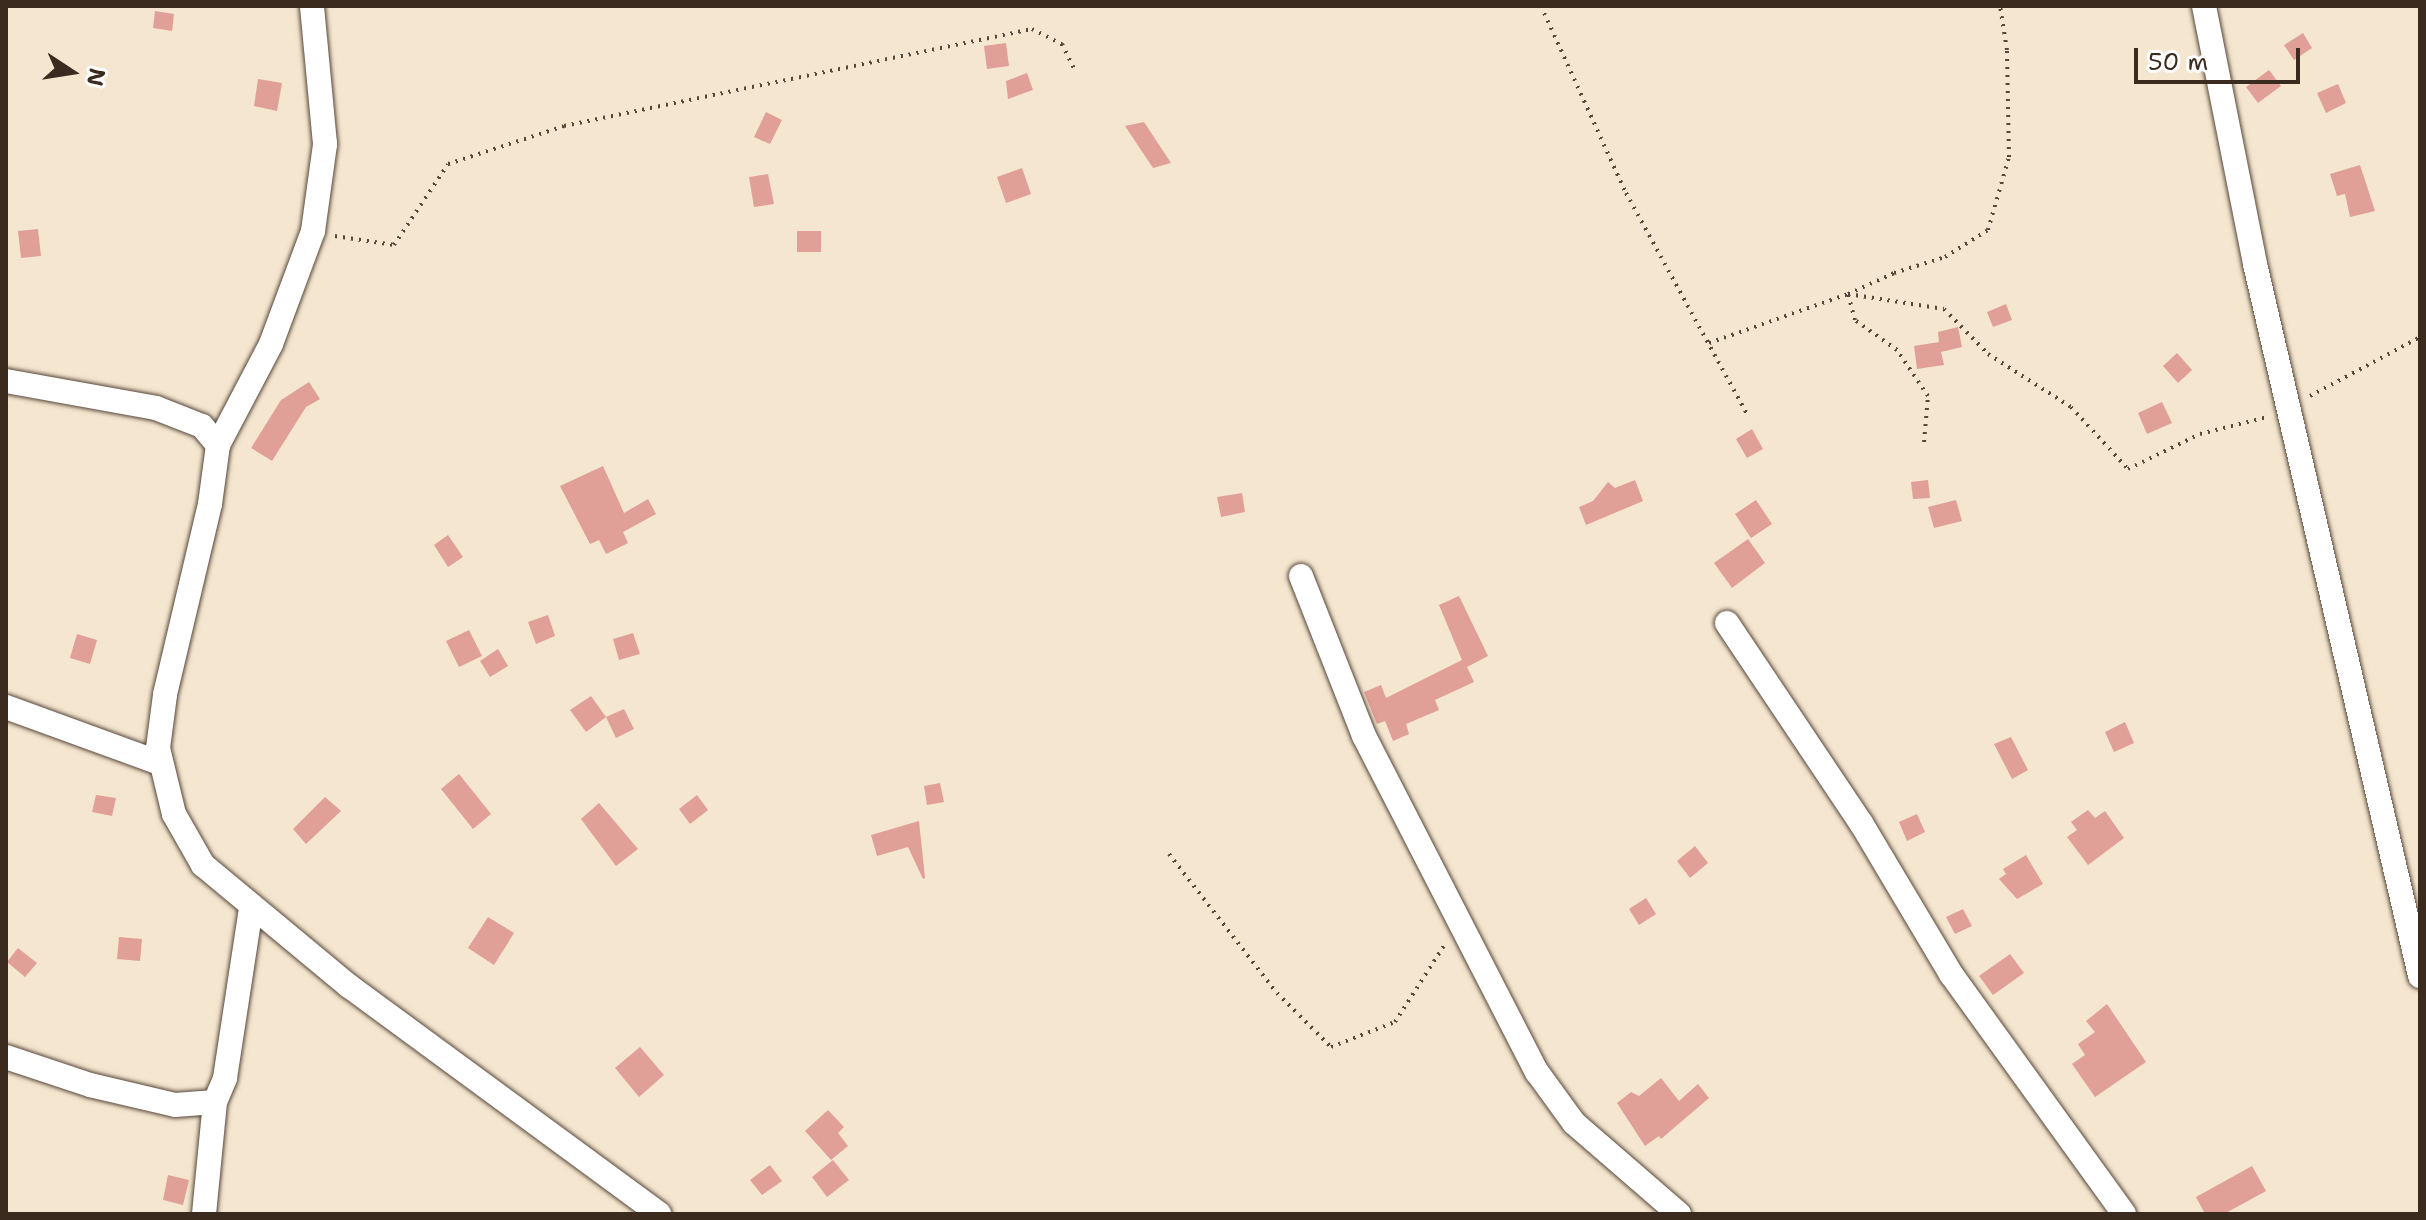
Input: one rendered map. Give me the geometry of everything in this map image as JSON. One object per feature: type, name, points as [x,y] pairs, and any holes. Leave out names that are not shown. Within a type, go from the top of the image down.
[{"type":"street","points":[[312,6],[325,144],[313,231],[271,344],[218,445],[210,504],[165,695],[160,763],[184,838],[203,865],[251,909],[659,1214]]},
{"type":"street","points":[[2204,6],[2289,412],[2420,976]]},
{"type":"street","points":[[6,381],[156,408],[202,426],[218,445]]},
{"type":"street","points":[[1301,576],[1364,736],[1537,1072],[1574,1123],[1679,1214]]},
{"type":"street","points":[[1727,623],[1861,823],[1951,974],[2124,1214]]},
{"type":"street","points":[[6,707],[160,763]]},
{"type":"street","points":[[204,1214],[215,1102],[225,1078],[251,909]]},
{"type":"street","points":[[6,1057],[90,1085],[175,1105],[215,1102]]},
{"type":"path","points":[[1541,6],[1626,193],[1747,414]]},
{"type":"path","points":[[1709,343],[1848,294],[1894,273],[1945,257],[1988,230],[2009,157],[2007,50],[2000,6]]},
{"type":"path","points":[[313,231],[394,245],[448,164],[564,126],[1032,29],[1062,44],[1075,71]]},
{"type":"path","points":[[1848,294],[1944,309],[1988,354],[2071,407],[2128,469],[2200,434],[2289,412],[2330,381],[2420,337]]},
{"type":"path","points":[[1848,294],[1855,320],[1897,350],[1928,396],[1924,442]]},
{"type":"path","points":[[1169,854],[1277,993],[1331,1047],[1395,1022],[1460,921]]},
{"type":"building","points":[[155,11],[174,14],[172,31],[153,28]]},
{"type":"building","points":[[2303,33],[2312,48],[2294,60],[2284,45]]},
{"type":"building","points":[[1006,43],[1009,66],[987,69],[984,46]]},
{"type":"building","points":[[2269,70],[2281,86],[2258,103],[2246,87]]},
{"type":"building","points":[[1027,73],[1033,90],[1008,99],[1006,81]]},
{"type":"building","points":[[258,79],[282,83],[277,111],[254,106]]},
{"type":"building","points":[[2338,84],[2346,103],[2326,113],[2317,93]]},
{"type":"building","points":[[766,112],[782,120],[770,144],[754,137]]},
{"type":"building","points":[[1144,122],[1171,163],[1153,168],[1125,126]]},
{"type":"building","points":[[2360,165],[2375,211],[2350,217],[2345,194],[2337,196],[2330,174]]},
{"type":"building","points":[[1022,168],[1031,194],[1006,203],[997,177]]},
{"type":"building","points":[[768,174],[774,204],[754,207],[749,177]]},
{"type":"building","points":[[38,229],[41,256],[21,258],[18,231]]},
{"type":"building","points":[[797,231],[821,231],[821,252],[797,252]]},
{"type":"building","points":[[2006,304],[2012,320],[1993,327],[1987,312]]},
{"type":"building","points":[[1958,327],[1962,347],[1941,352],[1944,365],[1917,369],[1914,346],[1939,342],[1938,332]]},
{"type":"building","points":[[2177,353],[2192,370],[2178,383],[2163,366]]},
{"type":"building","points":[[309,382],[320,399],[306,407],[272,461],[251,448],[281,400]]},
{"type":"building","points":[[2162,402],[2172,423],[2147,434],[2138,413]]},
{"type":"building","points":[[1752,429],[1763,449],[1747,458],[1736,439]]},
{"type":"building","points":[[603,466],[624,513],[648,499],[656,514],[623,532],[628,543],[606,554],[599,540],[590,544],[560,486]]},
{"type":"building","points":[[1635,480],[1643,501],[1586,525],[1579,507],[1593,501],[1608,482],[1615,488]]},
{"type":"building","points":[[1928,480],[1930,498],[1913,499],[1911,482]]},
{"type":"building","points":[[1242,493],[1245,512],[1221,517],[1217,497]]},
{"type":"building","points":[[1756,500],[1772,524],[1751,538],[1735,514]]},
{"type":"building","points":[[1956,500],[1962,521],[1934,528],[1928,507]]},
{"type":"building","points":[[448,535],[463,557],[448,567],[434,545]]},
{"type":"building","points":[[1748,539],[1765,563],[1732,588],[1714,563]]},
{"type":"building","points":[[1459,596],[1488,656],[1467,667],[1474,682],[1435,700],[1439,710],[1406,724],[1409,734],[1393,741],[1385,721],[1377,724],[1364,692],[1381,685],[1386,698],[1462,660],[1439,605]]},
{"type":"building","points":[[548,615],[555,636],[536,644],[528,622]]},
{"type":"building","points":[[469,630],[482,656],[459,667],[446,641]]},
{"type":"building","points":[[633,633],[640,654],[619,660],[613,639]]},
{"type":"building","points":[[77,634],[97,640],[90,664],[70,658]]},
{"type":"building","points":[[498,649],[508,666],[490,677],[480,661]]},
{"type":"building","points":[[591,696],[606,717],[586,732],[570,710]]},
{"type":"building","points":[[624,709],[634,729],[616,738],[606,717]]},
{"type":"building","points":[[2125,722],[2134,743],[2114,752],[2105,732]]},
{"type":"building","points":[[2011,737],[2028,770],[2012,779],[1994,744]]},
{"type":"building","points":[[459,774],[491,814],[473,829],[441,789]]},
{"type":"building","points":[[940,783],[944,802],[927,805],[924,786]]},
{"type":"building","points":[[96,795],[116,798],[112,816],[92,812]]},
{"type":"building","points":[[697,795],[708,810],[690,824],[679,809]]},
{"type":"building","points":[[325,797],[341,811],[306,844],[293,829]]},
{"type":"building","points":[[599,803],[638,849],[616,866],[581,819]]},
{"type":"building","points":[[2088,810],[2095,818],[2105,811],[2124,838],[2088,865],[2067,837],[2077,830],[2071,822]]},
{"type":"building","points":[[1917,814],[1925,832],[1907,841],[1899,822]]},
{"type":"building","points":[[919,821],[923,879],[908,847],[877,856],[871,835]]},
{"type":"building","points":[[1695,846],[1708,863],[1690,878],[1677,861]]},
{"type":"building","points":[[2026,855],[2043,884],[2017,899],[1999,879],[2006,874],[2003,869]]},
{"type":"building","points":[[1646,898],[1656,914],[1639,925],[1629,909]]},
{"type":"building","points":[[1963,909],[1972,926],[1955,934],[1946,917]]},
{"type":"building","points":[[488,917],[514,933],[494,965],[468,948]]},
{"type":"building","points":[[119,937],[142,939],[140,961],[117,959]]},
{"type":"building","points":[[18,948],[37,963],[25,977],[7,962]]},
{"type":"building","points":[[2010,954],[2024,973],[1993,995],[1979,976]]},
{"type":"building","points":[[2107,1004],[2146,1062],[2095,1097],[2072,1064],[2085,1055],[2078,1044],[2095,1032],[2086,1021]]},
{"type":"building","points":[[640,1047],[664,1075],[639,1097],[615,1068]]},
{"type":"building","points":[[1661,1078],[1679,1101],[1698,1084],[1709,1098],[1661,1139],[1659,1136],[1645,1146],[1617,1103],[1631,1092],[1639,1096]]},
{"type":"building","points":[[828,1110],[844,1127],[838,1133],[848,1146],[831,1160],[805,1131]]},
{"type":"building","points":[[833,1160],[849,1180],[827,1197],[812,1177]]},
{"type":"building","points":[[770,1165],[782,1181],[762,1195],[750,1180]]},
{"type":"building","points":[[2252,1166],[2266,1191],[2224,1214],[2205,1214],[2196,1197]]},
{"type":"building","points":[[168,1175],[189,1180],[183,1205],[163,1200]]}]
